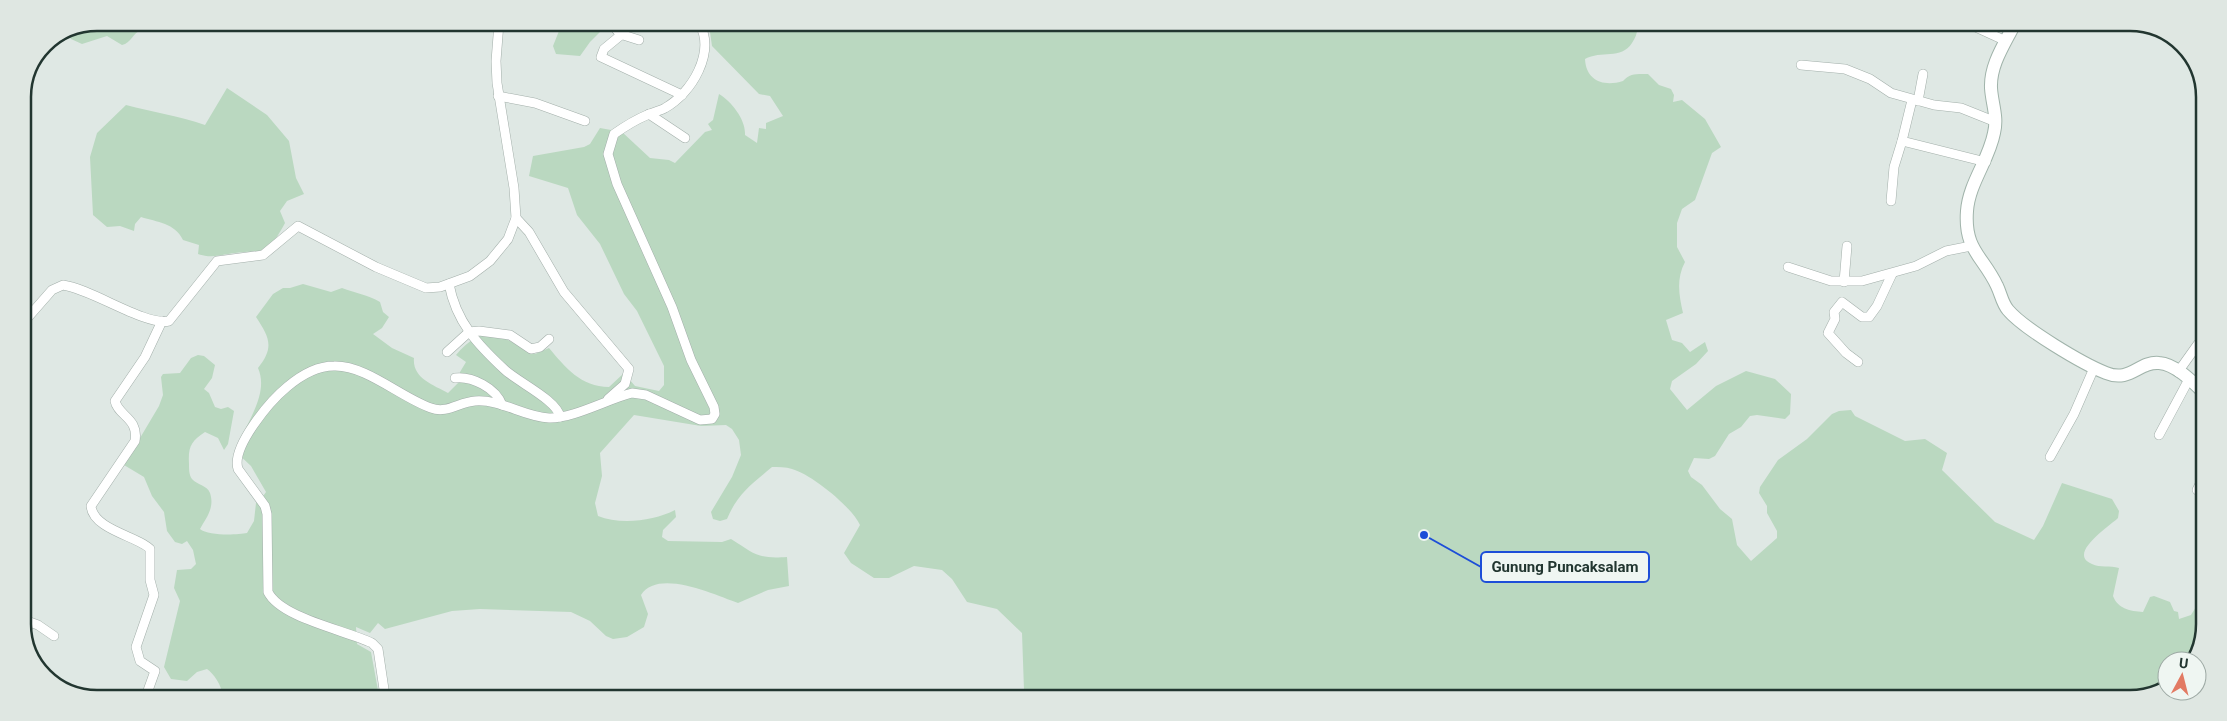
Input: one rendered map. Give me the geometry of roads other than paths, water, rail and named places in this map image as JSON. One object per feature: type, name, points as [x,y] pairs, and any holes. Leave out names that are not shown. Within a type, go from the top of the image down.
[{"type":"street","points":[[31,314],[52,290],[63,285],[162,321],[172,319],[217,261],[263,255],[298,226],[359,258],[422,287],[431,288],[449,284],[470,276],[490,260],[508,239],[516,218],[514,188],[498,96],[496,61],[498,31]]},
{"type":"street","points":[[618,31],[621,35],[639,40]]},
{"type":"street","points":[[384,690],[378,649],[372,643],[358,636],[307,619],[273,601],[268,592],[266,506],[238,469],[236,463],[238,450],[257,420],[287,388],[320,368],[350,366],[410,398],[441,410],[475,401],[502,405],[541,417],[560,417],[632,393],[646,395],[700,420],[712,419],[715,414],[714,407],[691,360],[672,307],[617,184],[609,161],[609,143],[614,134],[649,114],[665,108],[682,95],[700,69],[704,40],[701,31]]},
{"type":"street","points":[[1984,31],[2006,41]]},
{"type":"street","points":[[2011,31],[1995,64],[1991,79],[1996,122],[1986,162],[1968,202],[1967,223],[1971,246],[1997,286],[2008,310],[2065,351],[2094,368],[2108,374],[2121,376],[2134,373],[2150,364],[2160,363],[2178,372],[2196,386]]},
{"type":"street","points":[[621,35],[604,50],[601,57],[682,95]]},
{"type":"street","points":[[1801,64],[1845,69],[1870,79],[1891,93],[1915,101],[1961,108],[1996,122]]},
{"type":"street","points":[[1891,201],[1894,167],[1923,74]]},
{"type":"street","points":[[498,96],[535,103],[585,121]]},
{"type":"street","points":[[649,114],[685,138]]},
{"type":"street","points":[[1902,141],[1986,162]]},
{"type":"street","points":[[516,218],[528,232],[564,292],[629,368],[625,384],[604,402]]},
{"type":"street","points":[[1844,282],[1847,246]]},
{"type":"street","points":[[1788,267],[1831,281],[1862,282],[1916,266],[1946,251],[1971,246]]},
{"type":"street","points":[[1858,362],[1846,353],[1828,333],[1834,322],[1834,312],[1842,302],[1862,317],[1869,317],[1877,306],[1892,274]]},
{"type":"street","points":[[449,284],[457,315],[469,332],[506,371],[554,405],[560,417]]},
{"type":"street","points":[[148,690],[154,671],[140,661],[136,647],[154,595],[150,580],[150,549],[114,531],[95,515],[91,506],[134,441],[136,435],[131,419],[116,405],[115,401],[145,357],[162,321]]},
{"type":"street","points":[[447,352],[469,332],[486,331],[510,335],[531,348],[540,347],[549,339]]},
{"type":"street","points":[[2178,372],[2196,347]]},
{"type":"street","points":[[2050,457],[2074,414],[2094,368]]},
{"type":"street","points":[[455,378],[468,378],[481,384],[499,398],[502,405]]},
{"type":"street","points":[[2159,435],[2189,379]]},
{"type":"street","points":[[31,622],[54,636]]},
{"type":"place","name":"Gunung Puncaksalam","points":[[1424,535]]}]
